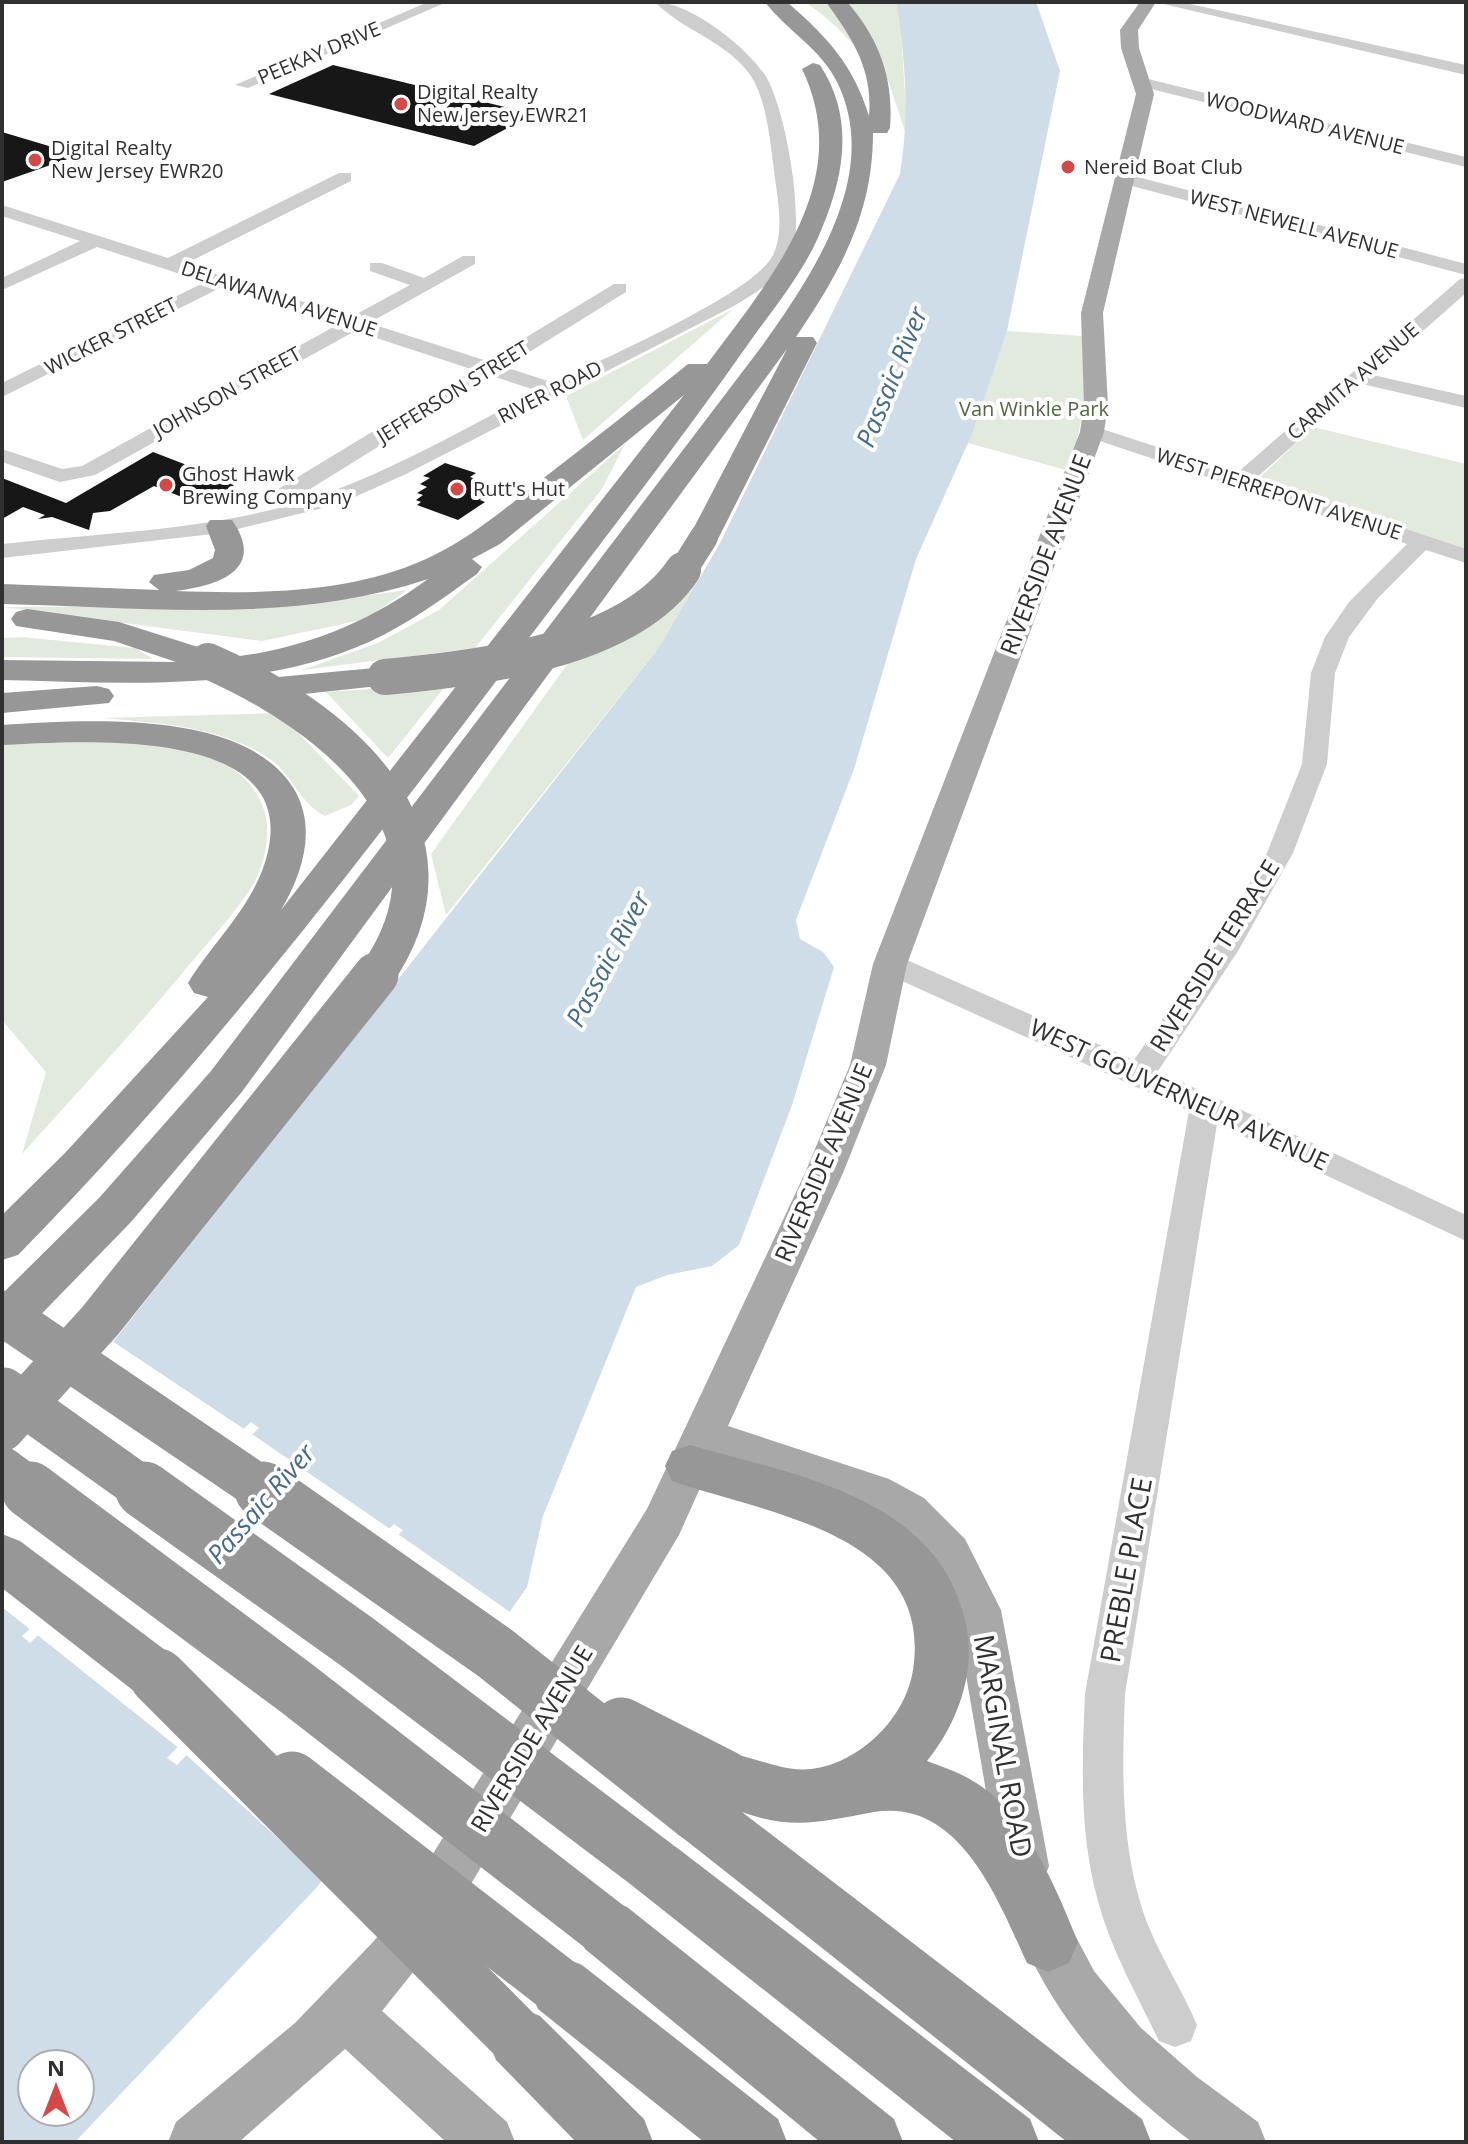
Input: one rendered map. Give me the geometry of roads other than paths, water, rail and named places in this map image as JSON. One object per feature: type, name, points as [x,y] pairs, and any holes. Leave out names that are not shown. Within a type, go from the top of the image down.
[{"type":"highway","points":[[2,1243],[119,1126],[236,992],[730,351],[798,254],[821,200],[834,153],[828,101],[812,67],[789,38],[746,2]]},
{"type":"highway","points":[[775,2],[821,42],[849,82],[865,136],[861,173]]},
{"type":"highway","points":[[2,703],[305,684],[467,670],[528,657],[583,639],[625,618],[658,596],[683,571],[834,281],[849,213],[880,126],[873,57],[862,35],[836,2]]},
{"type":"highway","points":[[2,1324],[145,1177],[272,1023],[781,339],[819,279],[849,213]]},
{"type":"highway","points":[[2,670],[215,671],[284,660],[382,626],[429,597],[690,375],[730,351]]},
{"type":"highway","points":[[2,592],[262,600],[369,587],[429,569],[468,550],[580,466]]},
{"type":"highway","points":[[2,592],[196,579],[214,573],[230,559],[230,545],[221,526]]},
{"type":"highway","points":[[2,617],[103,628],[200,658],[288,701],[334,736],[362,766],[386,801],[406,848],[412,887],[408,915],[389,956],[360,997],[100,1321],[2,1429]]},
{"type":"highway","points":[[2,629],[86,634],[200,658]]},
{"type":"highway","points":[[2,719],[305,684]]},
{"type":"highway","points":[[2,735],[129,732],[212,745],[263,773],[284,801],[289,826],[286,853],[276,882],[234,950],[147,1060],[2,1226]]},
{"type":"highway","points":[[2,1313],[183,1433],[495,1653],[712,1796],[1119,2142]]},
{"type":"highway","points":[[2,1389],[322,1616],[655,1867],[1007,2142]]},
{"type":"highway","points":[[696,1451],[868,1526],[910,1563],[938,1614],[941,1674],[936,1695],[919,1733],[878,1774],[847,1789],[815,1797]]},
{"type":"highway","points":[[2,1469],[382,1753],[606,1928],[871,2142]]},
{"type":"highway","points":[[2,1557],[560,1987],[755,2142]]},
{"type":"highway","points":[[158,1677],[621,2142]]},
{"type":"highway","points":[[712,1796],[815,1797],[894,1783],[923,1786],[946,1796],[967,1811],[989,1836],[1017,1878],[1048,1942]]},
{"type":"main road","name":"RIVERSIDE AVENUE","points":[[196,2142],[346,2014],[384,1973],[430,1906],[647,1551],[824,1173],[868,1065],[890,964],[1092,432],[1096,405],[1092,313],[1143,106],[1144,83],[1130,48],[1129,30],[1137,13],[1148,2]]},
{"type":"main road","name":"MARGINAL ROAD","points":[[696,1451],[874,1492],[922,1523],[960,1568],[978,1610],[1019,1850],[1048,1942],[1086,2007],[1110,2037],[1166,2088],[1238,2142]]},
{"type":"main road","points":[[346,2014],[487,2142]]},
{"type":"street","name":"PEEKAY DRIVE","points":[[243,85],[440,2]]},
{"type":"street","name":"RIVER ROAD","points":[[2,551],[221,526],[298,509],[362,487],[752,287],[777,263],[787,241],[774,113],[759,77],[727,45],[662,2]]},
{"type":"street","points":[[1162,2],[1466,70]]},
{"type":"street","name":"WOODWARD AVENUE","points":[[1144,83],[1466,162]]},
{"type":"street","points":[[170,264],[345,177]]},
{"type":"street","name":"WEST NEWELL AVENUE","points":[[1123,178],[1466,270]]},
{"type":"street","name":"DELAWANNA AVENUE","points":[[2,210],[556,390]]},
{"type":"street","points":[[2,285],[97,240]]},
{"type":"street","name":"JOHNSON STREET","points":[[2,455],[60,476],[73,476],[104,462],[422,283],[469,260]]},
{"type":"street","points":[[376,267],[422,283]]},
{"type":"street","name":"WICKER STREET","points":[[2,391],[221,281]]},
{"type":"street","name":"CARMITA AVENUE","points":[[1240,481],[1466,283]]},
{"type":"street","name":"JEFFERSON STREET","points":[[286,494],[620,288]]},
{"type":"street","points":[[1357,377],[1466,402]]},
{"type":"street","name":"WEST PIERREPONT AVENUE","points":[[1092,432],[1466,556]]},
{"type":"street","name":"RIVERSIDE TERRACE","points":[[1140,1075],[1266,881],[1294,820],[1320,734],[1321,681],[1329,653],[1342,628],[1359,605],[1422,541]]},
{"type":"street","name":"WEST GOUVERNEUR AVENUE","points":[[890,964],[1140,1075],[1466,1229]]},
{"type":"street","name":"PREBLE PLACE","points":[[1175,2025],[1129,1930],[1112,1872],[1105,1832],[1102,1756],[1105,1694],[1205,1106]]},
{"type":"water","name":"Passaic River","points":[[897,2],[1036,2],[1060,71],[1007,331],[972,434],[916,559],[854,769],[796,920],[800,939],[823,952],[834,967],[792,1105],[739,1245],[712,1266],[667,1275],[636,1287],[543,1516],[527,1587],[318,1886],[96,2120],[96,2048],[16,2048],[16,2128],[88,2128],[75,2142],[2,2142],[2,1469],[117,1337],[660,646],[720,543],[900,174],[906,108]],"holes":[[[251,1422],[259,1428],[30,1643],[22,1636]],[[394,1524],[403,1530],[177,1765],[167,1758]]]},
{"type":"place","name":"Digital Realty New Jersey EWR21","points":[[401,104]]},
{"type":"place","name":"Digital Realty New Jersey EWR20","points":[[35,160]]},
{"type":"place","name":"Nereid Boat Club","points":[[1068,167]]},
{"type":"place","name":"Ghost Hawk Brewing Company","points":[[166,485]]},
{"type":"place","name":"Rutt's Hut","points":[[457,489]]},
{"type":"park label","name":"Van Winkle Park","points":[[1034,409]]}]
